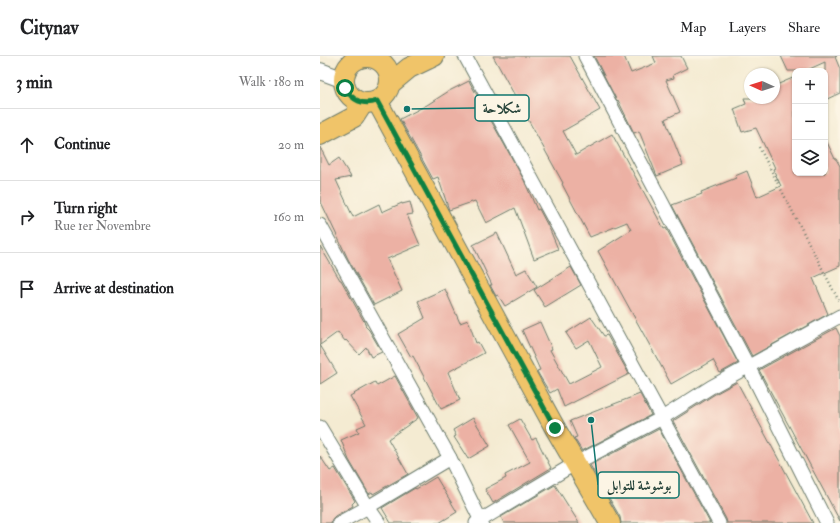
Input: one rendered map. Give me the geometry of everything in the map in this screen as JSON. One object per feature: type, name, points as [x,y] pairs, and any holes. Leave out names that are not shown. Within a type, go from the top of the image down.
[{"type":"main road","points":[[320,135],[354,116],[370,102],[382,98],[386,94],[391,83],[409,68],[434,56]]},
{"type":"main road","points":[[370,102],[356,100],[345,88],[344,74],[347,68],[365,57],[381,61],[387,66],[391,83]]},
{"type":"main road","points":[[370,102],[610,523]]},
{"type":"street","points":[[465,56],[719,523]]},
{"type":"street","points":[[585,56],[748,366],[827,523]]},
{"type":"street","points":[[320,71],[344,80]]},
{"type":"street","points":[[320,225],[450,458],[480,522],[576,463],[662,418],[711,387],[840,316]]},
{"type":"street","points":[[320,427],[379,523]]},
{"type":"street","points":[[339,523],[450,458]]},
{"type":"path","points":[[759,147],[840,304]]},
{"type":"building","points":[[493,56],[570,56],[600,110],[563,131],[576,155],[612,134],[664,229],[666,228],[738,363],[720,373],[713,360],[671,384],[598,251],[631,230],[627,222],[590,237],[562,184],[563,183]]},
{"type":"building","points":[[594,56],[624,56],[631,73],[656,63],[653,56],[681,56],[687,68],[673,75],[674,78],[666,80],[680,112],[665,119],[683,165],[657,176],[639,131],[634,133]]},
{"type":"building","points":[[781,56],[837,56],[835,57],[840,69],[840,93],[828,99],[828,68],[825,68],[825,62],[812,68],[792,68],[792,71],[788,71]]},
{"type":"building","points":[[792,78],[792,176],[828,176],[828,144],[840,166],[840,266],[813,278],[828,314],[752,356],[672,205],[702,194],[701,192],[736,178],[735,176],[747,171],[757,197],[781,186],[773,169],[775,168],[756,128],[742,132],[734,109],[746,104],[780,104],[780,83]]},
{"type":"building","points":[[469,81],[524,180],[537,210],[539,209],[558,249],[534,259],[515,208],[486,223],[475,201],[449,210],[438,177],[433,179],[400,119]]},
{"type":"building","points":[[320,147],[329,165],[339,158],[351,177],[336,180],[353,217],[379,204],[382,212],[402,203],[410,202],[413,214],[407,215],[420,245],[387,259],[402,291],[374,305],[348,259],[320,200]]},
{"type":"building","points":[[497,233],[516,274],[526,269],[537,287],[505,306],[498,295],[496,296],[490,285],[492,285],[473,245]]},
{"type":"building","points":[[320,246],[341,280],[366,325],[365,326],[382,352],[371,357],[366,347],[359,354],[338,332],[320,345]]},
{"type":"building","points":[[571,267],[581,285],[545,307],[534,290]]},
{"type":"building","points":[[445,289],[460,323],[468,320],[476,343],[478,342],[484,353],[448,372],[460,400],[441,409],[413,356],[411,357],[398,334],[425,318],[418,301]]},
{"type":"building","points":[[591,317],[604,336],[607,335],[629,374],[564,407],[557,389],[550,393],[539,375],[537,371],[540,370],[522,330],[540,322],[552,349],[550,350],[569,384],[602,367],[589,340],[576,348],[566,333]]},
{"type":"building","points":[[836,328],[840,336],[840,521],[759,370]]},
{"type":"building","points":[[320,345],[337,373],[320,384]]},
{"type":"building","points":[[395,376],[418,418],[388,439],[408,474],[373,494],[372,492],[369,494],[349,460],[341,440],[359,432],[357,428],[366,424],[350,396],[375,382],[377,386]]},
{"type":"building","points":[[737,382],[813,523],[727,523],[673,421],[715,394]]},
{"type":"building","points":[[640,394],[651,415],[582,451],[574,438],[577,437],[570,421]]},
{"type":"building","points":[[473,418],[490,446],[468,459],[454,437],[456,436],[453,430]]},
{"type":"building","points":[[520,419],[532,440],[536,438],[551,468],[493,503],[485,489],[506,478],[505,475],[530,462],[509,425]]},
{"type":"building","points":[[659,429],[710,523],[621,523],[620,517],[590,465]]},
{"type":"building","points":[[320,456],[330,471],[335,468],[355,501],[352,504],[353,506],[335,516],[331,523],[320,523]]},
{"type":"building","points":[[436,477],[457,512],[439,523],[391,523],[382,508]]},
{"type":"building","points":[[555,485],[579,523],[504,523],[501,517]]},
{"type":"place","name":"شكلاحة","points":[[407,109]]},
{"type":"place","name":"بوشوشة للتوابل","points":[[591,420]]},
{"type":"route","points":[[345,88],[350,95],[363,103],[368,104],[377,101],[555,428]]}]
